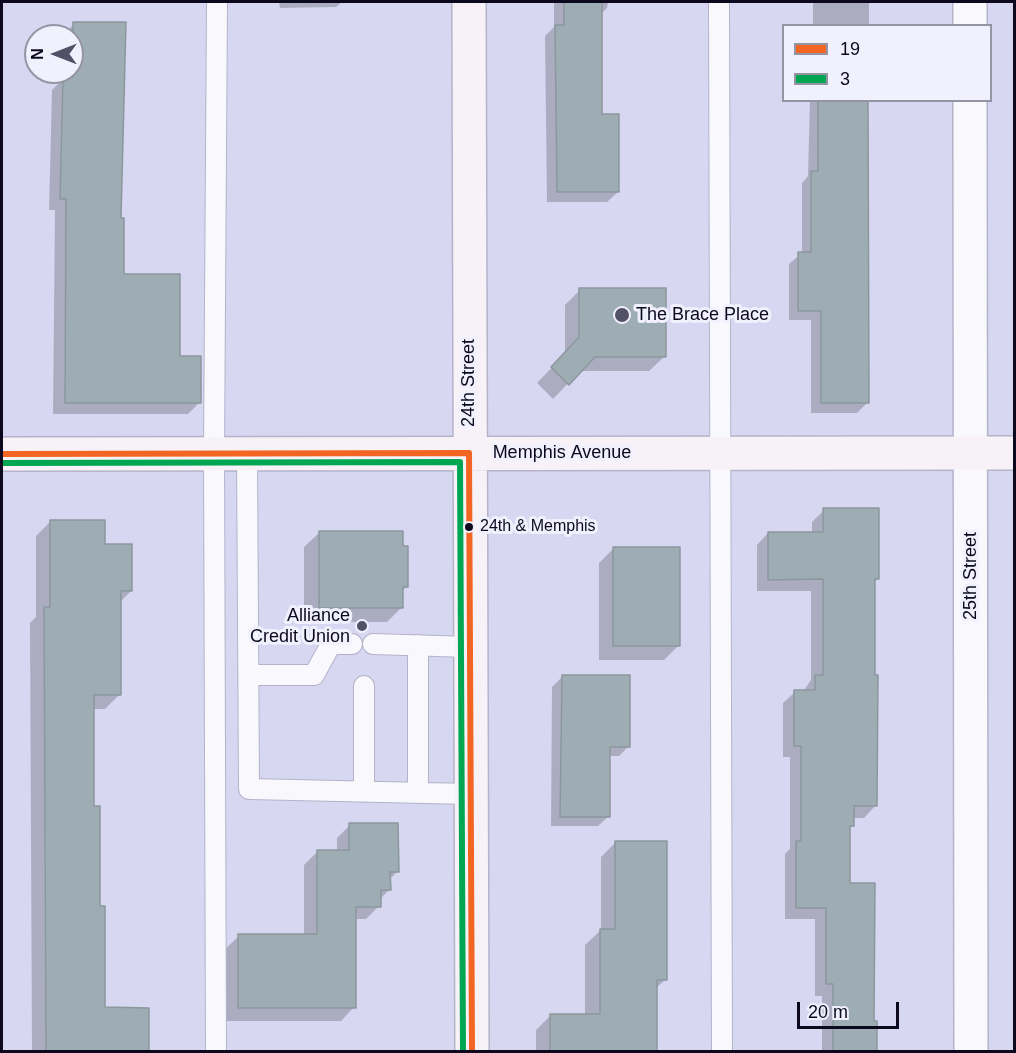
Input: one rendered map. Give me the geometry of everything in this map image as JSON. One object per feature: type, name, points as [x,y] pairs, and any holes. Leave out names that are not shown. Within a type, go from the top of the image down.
[{"type":"street","name":"24th Street","points":[[469,2],[472,1052]]},
{"type":"street","points":[[970,2],[970,24]]},
{"type":"street","name":"25th Street","points":[[970,102],[971,1052]]},
{"type":"street","name":"Memphis Avenue","points":[[2,454],[1014,453]]},
{"type":"lane","points":[[216,1052],[214,453],[217,2]]},
{"type":"lane","points":[[719,2],[722,1052]]},
{"type":"lane","points":[[247,453],[249,789],[470,794]]},
{"type":"lane","points":[[249,675],[314,675],[331,644],[352,644]]},
{"type":"lane","points":[[373,644],[470,646]]},
{"type":"lane","points":[[418,645],[418,793]]},
{"type":"lane","points":[[364,686],[364,791]]},
{"type":"building","points":[[564,2],[602,2],[602,114],[619,114],[619,192],[557,192],[555,25],[564,25]]},
{"type":"building","points":[[73,22],[126,22],[121,218],[124,218],[124,274],[180,274],[180,356],[201,356],[201,403],[65,403],[66,199],[60,199],[63,84],[84,84],[84,24],[73,24]]},
{"type":"building","points":[[818,102],[868,102],[869,403],[821,403],[821,311],[798,311],[798,252],[811,252],[811,171],[818,171]]},
{"type":"building","name":"The Brace Place","points":[[579,288],[666,288],[666,357],[595,357],[569,385],[551,367],[579,337]]},
{"type":"building","points":[[823,508],[879,508],[879,579],[875,579],[875,675],[878,675],[877,806],[854,806],[854,826],[850,826],[850,883],[875,883],[874,1021],[877,1021],[877,1052],[833,1052],[833,984],[826,984],[826,908],[796,908],[796,841],[801,841],[801,746],[794,746],[794,690],[815,690],[815,675],[823,675],[823,579],[768,580],[768,532],[823,532]]},
{"type":"building","points":[[50,520],[105,520],[105,544],[132,544],[132,591],[121,591],[121,695],[94,695],[94,806],[100,806],[100,906],[105,906],[105,1007],[149,1008],[149,1052],[46,1052],[44,607],[50,607]]},
{"type":"building","name":"Alliance Credit Union","points":[[319,531],[403,531],[403,546],[408,546],[408,587],[403,587],[403,608],[319,608]]},
{"type":"building","points":[[613,547],[680,547],[680,646],[613,646]]},
{"type":"building","points":[[562,675],[630,675],[630,747],[610,747],[610,817],[560,817]]},
{"type":"building","points":[[349,823],[398,823],[399,872],[390,872],[391,890],[381,890],[381,907],[356,907],[356,1008],[238,1008],[238,934],[317,934],[317,850],[349,850]]},
{"type":"building","points":[[615,841],[667,841],[667,980],[657,980],[657,1052],[550,1052],[550,1014],[600,1014],[600,929],[615,929]]},
{"type":"transit line","name":"19","points":[[2,454],[469,453],[472,1052]]},
{"type":"transit line","name":"3","points":[[2,463],[460,462],[463,1052]]},
{"type":"place","name":"The Brace Place","points":[[622,315]]},
{"type":"place","name":"24th & Memphis","points":[[469,527]]},
{"type":"place","name":"Alliance Credit Union","points":[[362,626]]}]
